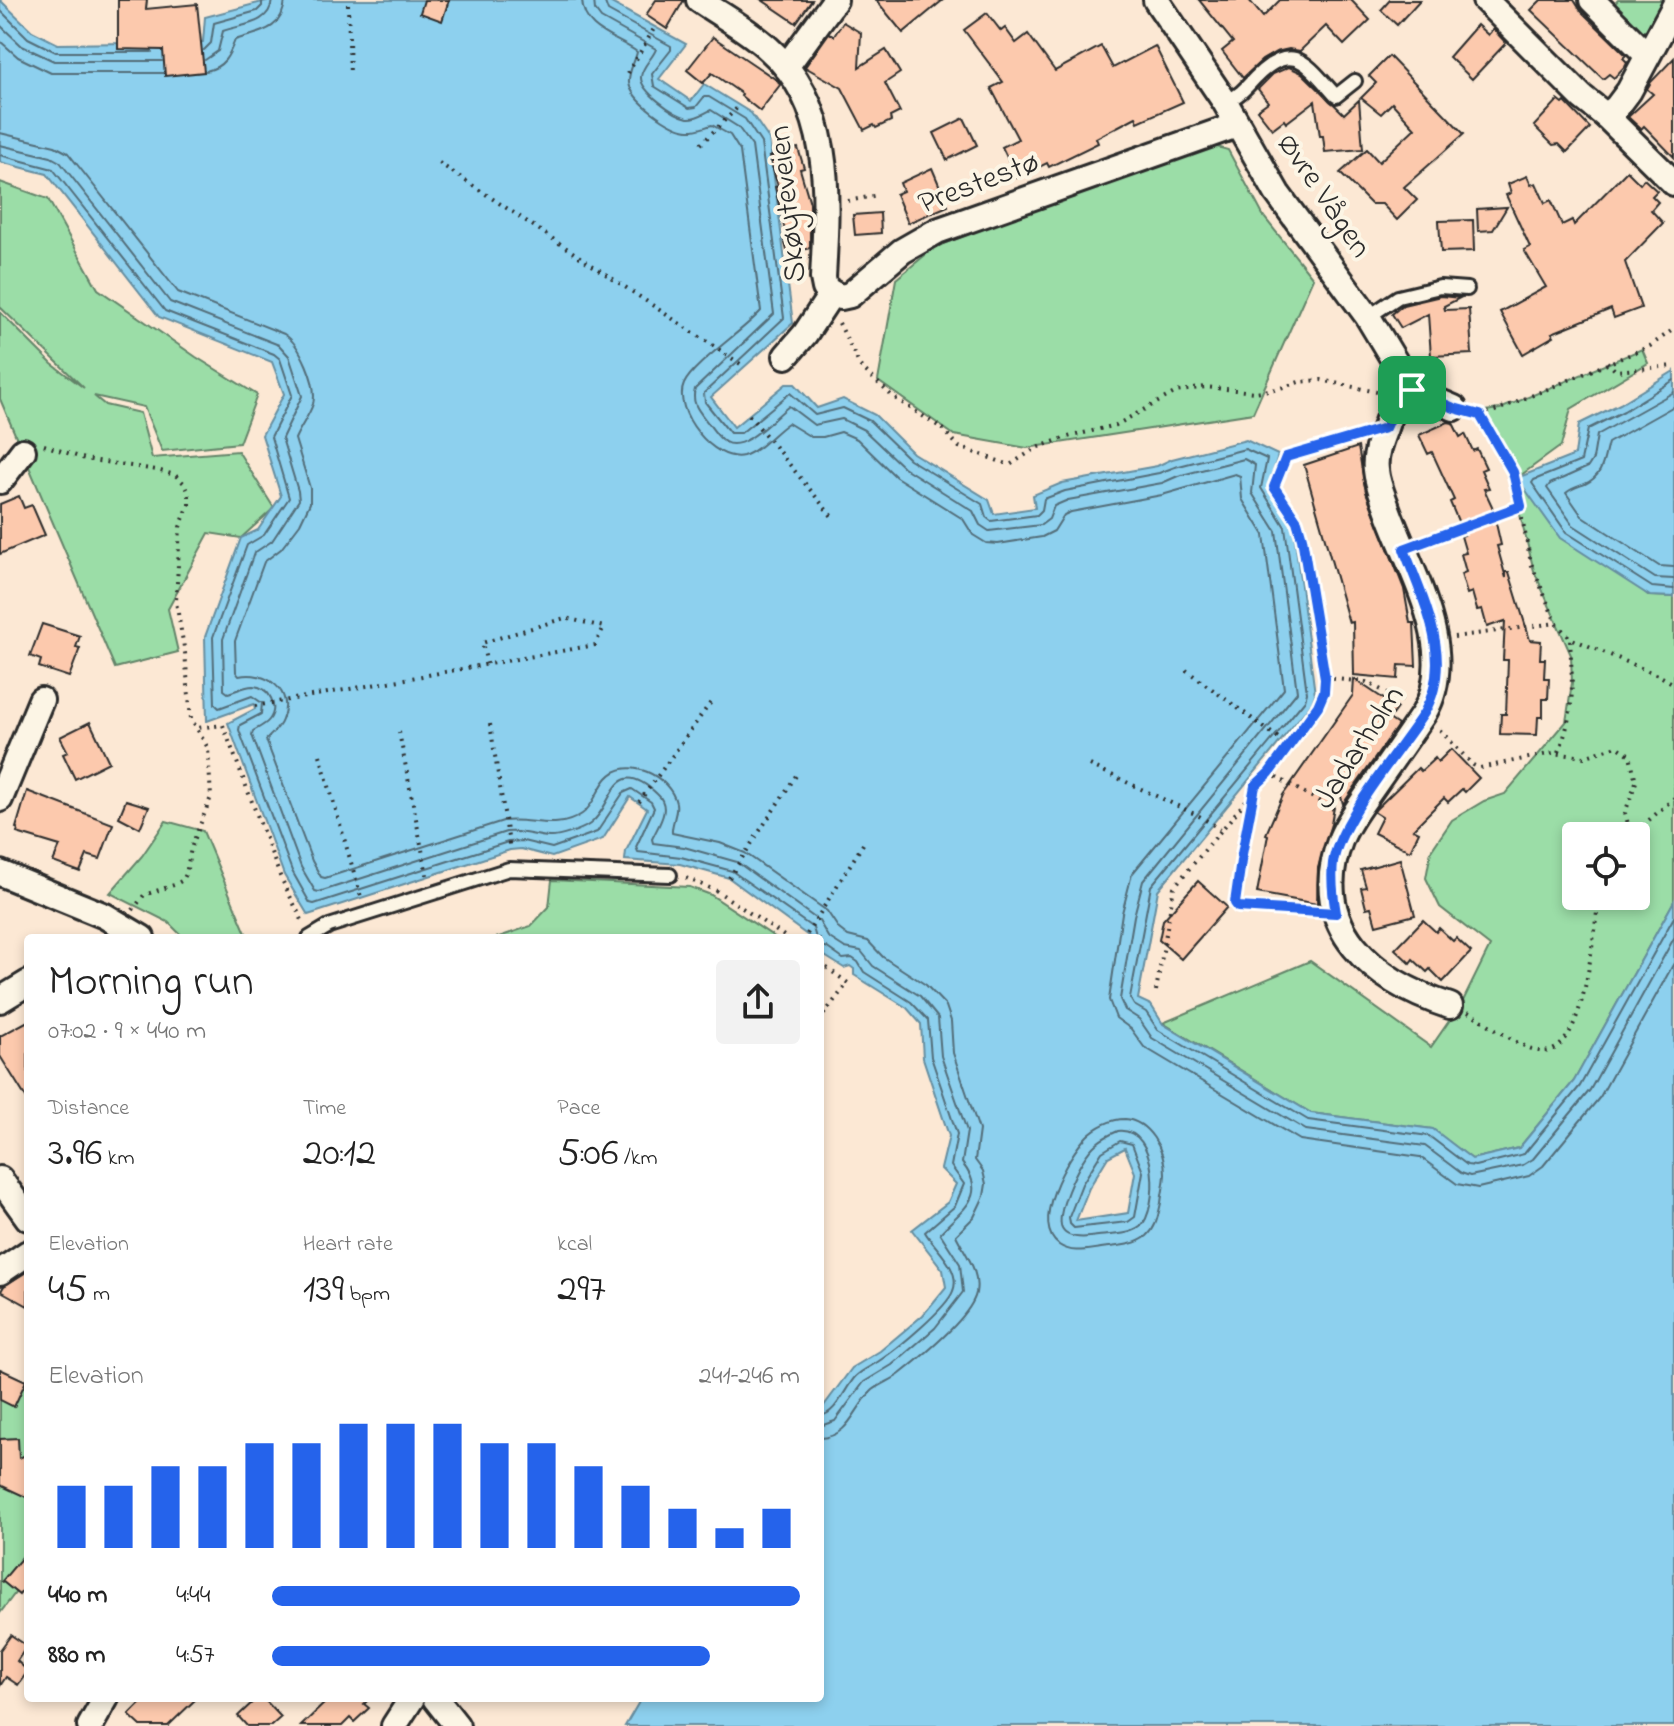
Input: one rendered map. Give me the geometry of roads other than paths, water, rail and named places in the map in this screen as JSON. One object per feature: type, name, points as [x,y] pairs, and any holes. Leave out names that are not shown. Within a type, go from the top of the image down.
[{"type":"street","name":"Skøyteveien","points":[[699,0],[769,48],[801,87],[816,123],[824,165],[823,278],[825,288],[832,293]]},
{"type":"street","points":[[786,67],[835,0]]},
{"type":"street","name":"Øvre Vågen","points":[[1156,0],[1225,102],[1290,214],[1368,317],[1405,394]]},
{"type":"street","points":[[1485,0],[1674,183]]},
{"type":"street","points":[[1592,0],[1647,55]]},
{"type":"street","points":[[1606,116],[1629,91],[1674,7]]},
{"type":"street","name":"Prestestø","points":[[832,293],[841,297],[850,295],[902,251],[937,231],[1237,125]]},
{"type":"street","points":[[786,356],[832,293]]},
{"type":"street","points":[[1405,394],[1454,408]]},
{"type":"street","name":"Jadarholm","points":[[1405,394],[1385,428],[1376,458],[1376,470],[1390,516],[1432,625],[1437,651],[1437,682],[1433,699],[1351,818],[1340,839],[1333,860],[1333,892],[1345,938],[1364,959],[1408,988],[1450,1006]]},
{"type":"street","points":[[0,481],[23,451]]},
{"type":"street","points":[[0,799],[41,700]]},
{"type":"street","points":[[0,873],[100,927],[127,934]]},
{"type":"street","points":[[0,1000],[24,985]]},
{"type":"street","points":[[0,1179],[24,1212]]},
{"type":"street","points":[[0,1272],[24,1256]]},
{"type":"street","points":[[90,1726],[104,1702]]},
{"type":"street","points":[[394,1726],[409,1702]]},
{"type":"street","points":[[438,1702],[457,1726]]},
{"type":"lane","points":[[1225,102],[1235,98],[1276,59],[1290,56],[1310,67],[1336,96],[1355,81]]},
{"type":"lane","points":[[1368,317],[1398,297],[1440,287],[1467,289]]},
{"type":"lane","points":[[316,934],[329,926],[509,869],[670,875]]},
{"type":"water","points":[[0,0],[32,31],[58,44],[203,42],[205,17],[270,0],[606,0],[686,44],[659,79],[691,101],[704,84],[751,113],[769,139],[793,323],[711,397],[734,427],[786,384],[795,384],[817,408],[843,399],[875,415],[913,453],[989,500],[994,514],[1035,508],[1033,495],[1062,483],[1157,466],[1172,459],[1246,440],[1278,455],[1269,486],[1293,524],[1315,694],[1312,703],[1158,890],[1138,999],[1151,1005],[1163,1024],[1311,1113],[1433,1129],[1472,1159],[1519,1148],[1574,1081],[1674,901],[1674,1726],[625,1726],[639,1702],[824,1702],[824,1406],[852,1368],[880,1351],[923,1315],[946,1287],[943,1270],[912,1230],[948,1202],[956,1184],[941,1169],[949,1136],[923,1058],[921,1024],[907,1008],[854,975],[854,969],[850,966],[844,968],[824,956],[824,934],[806,934],[729,878],[680,864],[625,860],[626,851],[647,809],[630,797],[603,839],[552,857],[521,849],[510,850],[308,915],[284,875],[228,723],[255,709],[254,704],[207,721],[205,637],[241,538],[258,530],[281,496],[262,435],[284,394],[272,362],[159,317],[47,174],[0,162]],"holes":[[[1125,1148],[1135,1173],[1128,1213],[1076,1221],[1089,1188],[1108,1157]]]},
{"type":"water","points":[[1674,371],[1674,597],[1650,596],[1560,538],[1517,478],[1575,455],[1579,424],[1620,404]]}]
